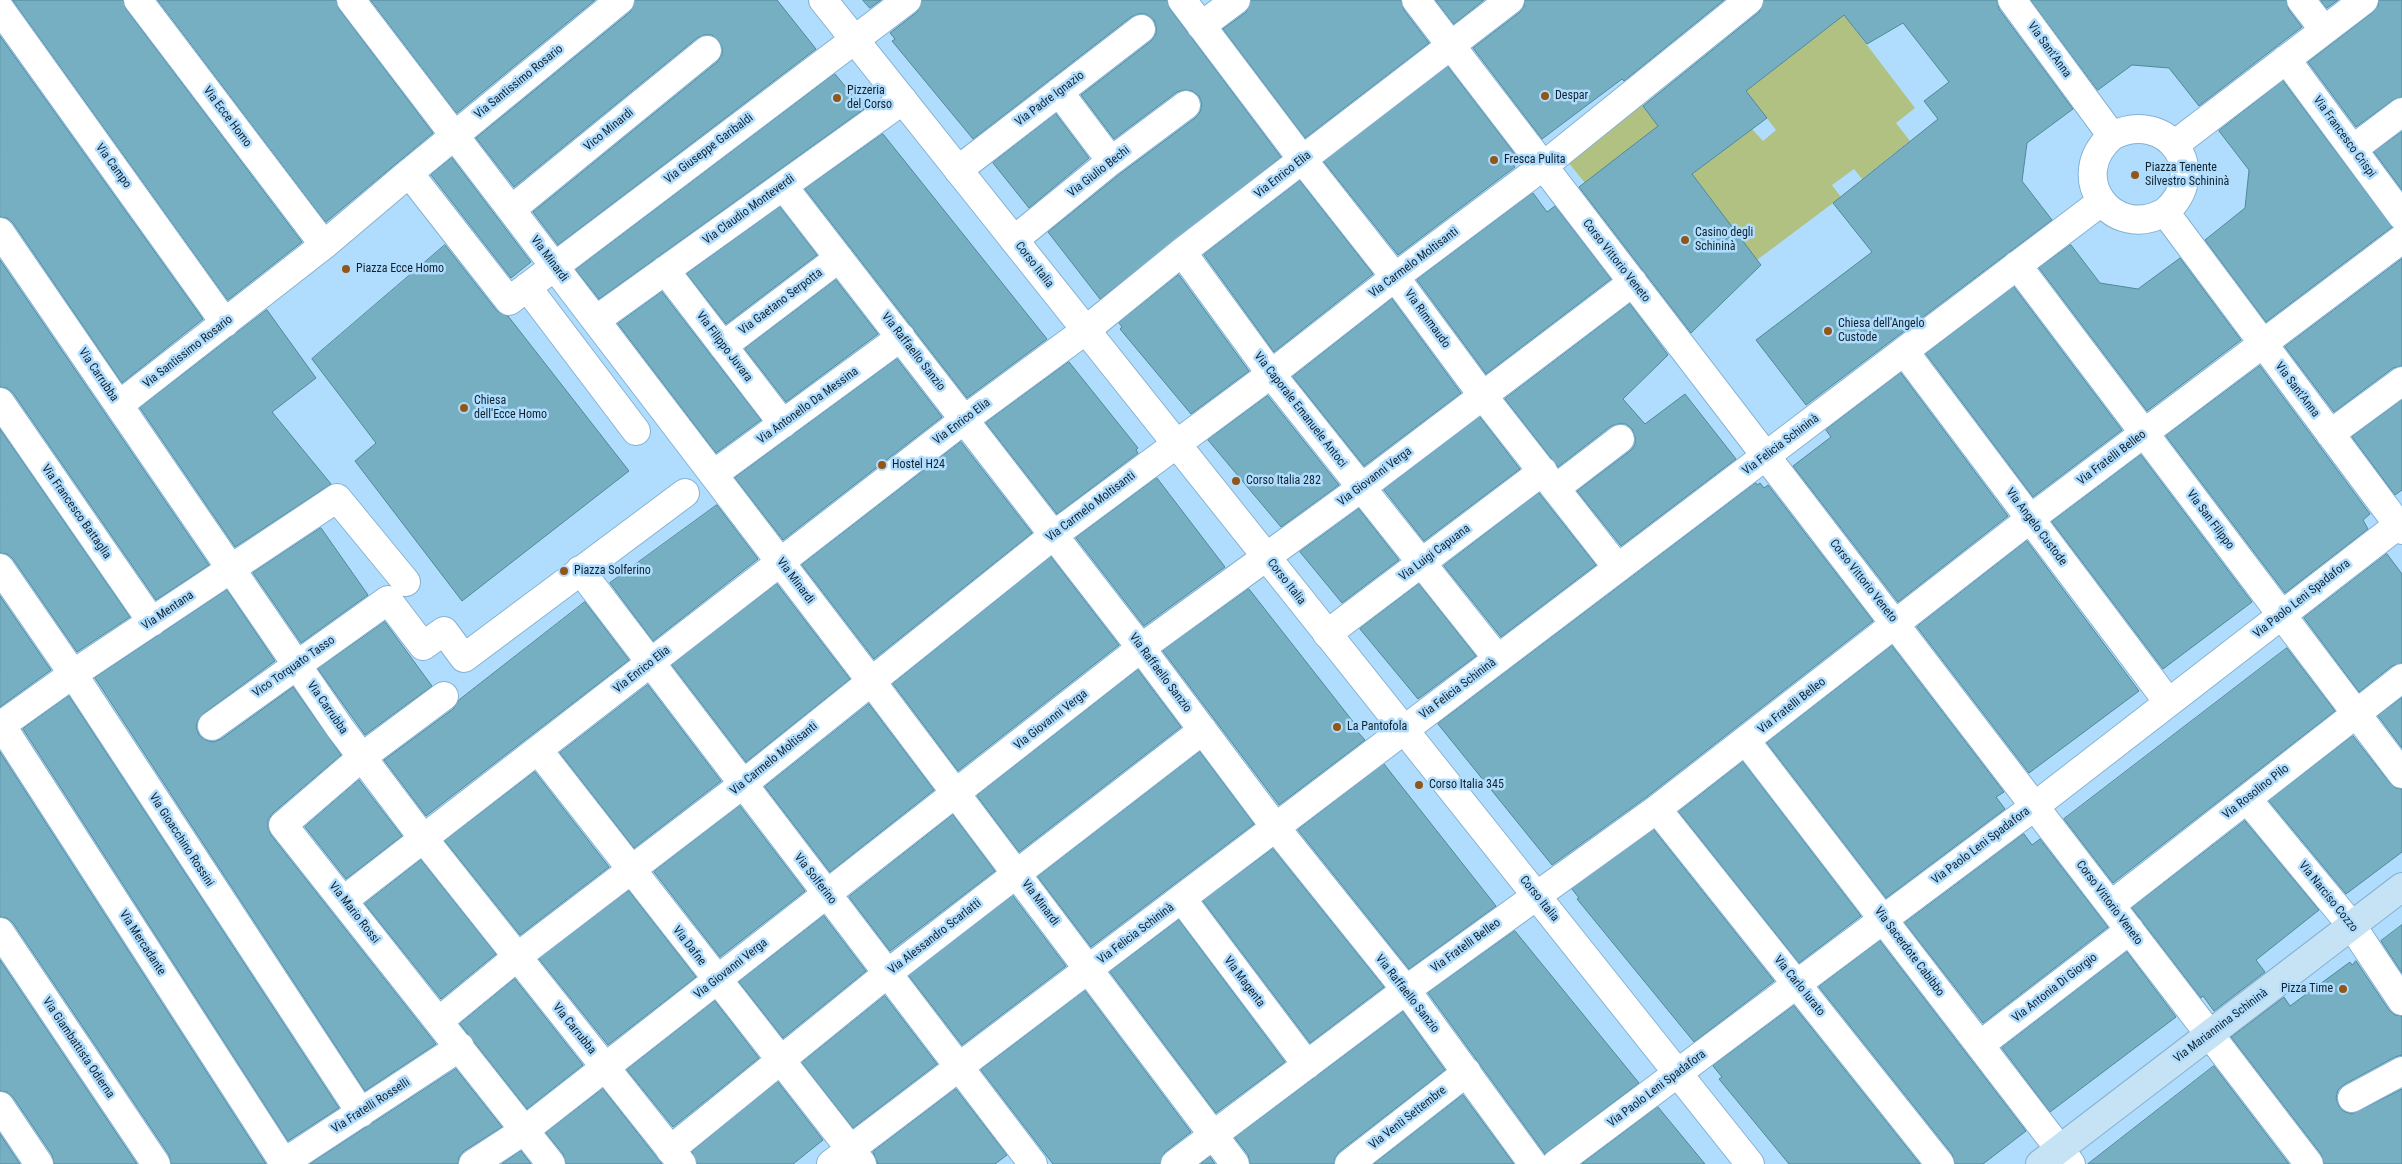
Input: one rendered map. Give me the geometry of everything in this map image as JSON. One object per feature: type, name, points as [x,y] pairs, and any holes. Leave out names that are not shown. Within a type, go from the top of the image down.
[{"type":"main road","name":"Via Mariannina Schininà","points":[[2057,1159],[2210,1034],[2402,887]]},
{"type":"street","name":"Via Ecce Homo","points":[[138,0],[320,239]]},
{"type":"street","name":"Via Minardi","points":[[351,0],[871,680],[1235,1164]]},
{"type":"street","name":"Via Santissimo Rosario","points":[[119,405],[226,324],[258,298],[320,239],[414,169],[620,0]]},
{"type":"street","name":"Corso Italia","points":[[823,0],[1750,1164]]},
{"type":"street","name":"Via Giuseppe Garibaldi","points":[[519,292],[906,0]]},
{"type":"street","name":"Via Rimmaudo","points":[[1182,0],[1302,160],[1395,276],[1483,396],[1617,567]]},
{"type":"street","points":[[1201,26],[1236,0]]},
{"type":"street","name":"Corso Vittorio Veneto","points":[[1416,0],[1542,167],[1634,282],[2309,1164]]},
{"type":"street","name":"Via Enrico Elia","points":[[344,900],[965,420],[1086,330],[1182,252],[1510,0]]},
{"type":"street","name":"Via Carmelo Moltisanti","points":[[439,1021],[517,957],[742,785],[1054,534],[1271,374],[1395,276],[1542,167],[1749,0]]},
{"type":"street","name":"Via Sant'Anna","points":[[2012,0],[2112,136]]},
{"type":"street","points":[[2301,0],[2324,30]]},
{"type":"street","points":[[2174,145],[2364,0]]},
{"type":"street","name":"Via Campo","points":[[0,9],[226,324]]},
{"type":"street","name":"Via Padre Ignazio","points":[[958,170],[1141,29]]},
{"type":"street","name":"Vico Minardi","points":[[512,209],[707,50]]},
{"type":"street","name":"Via Francesco Crispi","points":[[2286,59],[2402,216]]},
{"type":"street","points":[[1059,92],[1111,161]]},
{"type":"street","name":"Via Claudio Monteverdi","points":[[596,320],[903,100]]},
{"type":"street","name":"Via Giulio Bechi","points":[[1014,240],[1111,161],[1186,105]]},
{"type":"street","points":[[2353,148],[2402,112]]},
{"type":"street","points":[[2136,128],[2150,129],[2161,134],[2174,145],[2182,160],[2184,185],[2179,197],[2165,212],[2144,220],[2125,219],[2101,202],[2093,184],[2092,169],[2100,148],[2112,136],[2123,130],[2136,128]]},
{"type":"street","points":[[414,169],[509,301],[519,292],[636,431]]},
{"type":"street","name":"Via Raffaello Sanzio","points":[[783,186],[1142,648],[1276,828],[1406,990],[1533,1164]]},
{"type":"street","name":"Via Felicia Schininà","points":[[848,1159],[960,1068],[1617,567],[1767,456],[2101,202]]},
{"type":"street","name":"Via Sant'Anna","points":[[2165,212],[2401,526]]},
{"type":"street","name":"Via Carrubba","points":[[0,232],[362,758],[423,838],[676,1157]]},
{"type":"street","name":"Via Fratelli Belleo","points":[[1175,1164],[1406,990],[1657,809],[2030,519],[2402,239]]},
{"type":"street","name":"Via Caporale Emanuele Antoci","points":[[1182,252],[1271,374],[1498,658]]},
{"type":"street","name":"Via Gaetano Serpotta","points":[[723,346],[839,258]]},
{"type":"street","name":"Via San Filippo","points":[[2017,265],[2402,774]]},
{"type":"street","name":"Via Filippo Juvara","points":[[665,270],[783,424]]},
{"type":"street","name":"Via Giovanni Verga","points":[[473,1164],[525,1130],[1142,648],[1361,488],[1634,282]]},
{"type":"street","name":"Via Antonello Da Messina","points":[[714,474],[901,337]]},
{"type":"street","name":"Via Angelo Custode","points":[[1904,352],[2168,702]]},
{"type":"street","points":[[2330,434],[2402,381]]},
{"type":"street","name":"Via Francesco Battaglia","points":[[0,402],[152,622]]},
{"type":"street","name":"Via Luigi Capuana","points":[[1327,634],[1422,562],[1549,480],[1620,439]]},
{"type":"street","points":[[580,570],[685,493]]},
{"type":"street","name":"Via Mentana","points":[[0,725],[73,674],[337,498],[406,582]]},
{"type":"street","name":"Via Paolo Leni Spadafora","points":[[1556,1164],[2035,806],[2281,615],[2401,526]]},
{"type":"street","name":"Via Gioacchino Rossini","points":[[0,568],[73,674],[360,1113]]},
{"type":"street","name":"Via Solferino","points":[[580,570],[742,785],[1033,1164]]},
{"type":"street","name":"Vico Torquato Tasso","points":[[212,726],[388,600],[423,646],[444,631],[464,658],[580,570]]},
{"type":"street","name":"Via Rosolino Pilo","points":[[2111,905],[2402,678]]},
{"type":"street","name":"Via Mario Rossi","points":[[444,696],[362,758],[283,825],[551,1164]]},
{"type":"street","name":"Via Mercadante","points":[[0,725],[283,1163]]},
{"type":"street","name":"Via Alessandro Scarlatti","points":[[676,1157],[780,1061],[888,973],[1203,730]]},
{"type":"street","name":"Via Sacerdote Cabibbo","points":[[1746,741],[1980,1045],[2057,1159]]},
{"type":"street","name":"Via Dafne","points":[[538,750],[780,1061],[848,1159]]},
{"type":"street","name":"Via Narciso Cozzo","points":[[2247,799],[2352,926],[2402,1001]]},
{"type":"street","name":"Via Carlo Iurato","points":[[1657,809],[1940,1164]]},
{"type":"street","name":"Via Magenta","points":[[1182,899],[1307,1065]]},
{"type":"street","name":"Via Antonia Di Giorgio","points":[[1980,1045],[2130,930]]},
{"type":"street","name":"Via Giambattista Odierna","points":[[0,932],[156,1164]]},
{"type":"street","name":"Via Fratelli Rosselli","points":[[283,1163],[460,1047]]},
{"type":"street","points":[[2352,1098],[2402,1071]]},
{"type":"street","name":"Via Venti Settembre","points":[[1349,1164],[1467,1072]]},
{"type":"street","points":[[0,1106],[39,1164]]},
{"type":"green space","points":[[1817,0],[1844,15],[1915,108],[1896,123],[1910,141],[1862,179],[1854,169],[1832,185],[1841,197],[1757,260],[1692,174],[1752,129],[1763,141],[1776,130],[1746,91],[1834,23]]},
{"type":"green space","points":[[1638,99],[1658,126],[1585,183],[1564,157]]},
{"type":"building","points":[[13,0],[123,0],[126,9],[302,242],[228,300]]},
{"type":"building","points":[[158,0],[336,0],[339,9],[433,133],[326,222]]},
{"type":"building","points":[[371,0],[595,0],[457,113]]},
{"type":"building","points":[[635,0],[777,0],[816,49],[558,245],[533,212],[717,62],[722,55],[722,47],[719,41],[712,35],[704,35],[697,38],[514,187],[476,138],[630,12]]},
{"type":"building","points":[[863,0],[881,0],[870,8]]},
{"type":"building","points":[[922,0],[1167,0],[1170,9],[1281,157],[1100,299],[1048,232],[1121,173],[1195,118],[1200,112],[1202,104],[1199,96],[1192,91],[1184,90],[1177,92],[1114,139],[1081,95],[1151,41],[1156,34],[1154,20],[1146,14],[1138,14],[1131,17],[973,139],[892,41],[895,39],[890,33],[917,12]]},
{"type":"building","points":[[1251,0],[1401,0],[1404,10],[1429,43],[1305,138],[1223,29],[1246,12]]},
{"type":"building","points":[[1436,0],[1484,0],[1454,24]]},
{"type":"building","points":[[1525,0],[1724,0],[1624,81],[1622,79],[1542,139],[1473,48],[1520,12]]},
{"type":"building","points":[[1764,0],[1997,0],[1999,9],[2073,109],[2027,143],[2022,181],[2052,220],[1806,405],[1756,340],[1872,252],[1833,203],[1938,119],[1924,101],[1949,82],[1903,23],[1867,44],[1844,15],[1746,91],[1767,118],[1692,174],[1761,265],[1691,333],[1579,187],[1658,126],[1643,106],[1759,12]]},
{"type":"building","points":[[2031,0],[2286,0],[2289,10],[2302,27],[2199,106],[2169,68],[2132,65],[2098,90]]},
{"type":"building","points":[[2321,0],[2338,0],[2327,8]]},
{"type":"building","points":[[2379,0],[2402,0],[2402,97],[2393,100],[2356,127],[2308,62],[2373,12],[2378,6]]},
{"type":"building","points":[[0,36],[203,319],[122,383],[13,223],[7,218],[0,217]]},
{"type":"building","points":[[1448,67],[1518,158],[1512,162],[1515,167],[1398,255],[1324,162]]},
{"type":"building","points":[[835,74],[864,109],[599,299],[576,270]]},
{"type":"building","points":[[2283,81],[2392,227],[2266,322],[2205,240],[2245,208],[2249,170],[2219,131]]},
{"type":"building","points":[[1056,114],[1089,158],[1029,208],[993,163]]},
{"type":"building","points":[[2402,132],[2402,190],[2374,152]]},
{"type":"building","points":[[883,134],[1047,339],[967,398],[805,189]]},
{"type":"building","points":[[452,158],[531,262],[511,278],[431,175]]},
{"type":"building","points":[[1300,181],[1373,274],[1274,352],[1204,255]]},
{"type":"building","points":[[1533,193],[1547,212],[1555,206],[1611,279],[1486,374],[1417,280]]},
{"type":"building","points":[[780,207],[817,255],[726,324],[687,274]]},
{"type":"building","name":"Chiesa dell'Ecce Homo","points":[[445,245],[497,311],[508,316],[629,471],[462,601],[355,461],[376,443],[312,359]]},
{"type":"building","points":[[2071,245],[2100,283],[2138,289],[2180,258],[2241,340],[2147,411],[2039,268]]},
{"type":"building","points":[[2402,259],[2402,366],[2393,368],[2334,412],[2285,347]]},
{"type":"building","points":[[0,260],[209,565],[156,600],[13,393],[7,388],[0,387]]},
{"type":"building","points":[[1179,275],[1249,371],[1191,414],[1120,329],[1122,327],[1119,323]]},
{"type":"building","points":[[836,280],[878,334],[786,402],[745,349]]},
{"type":"building","points":[[2014,287],[2122,430],[2033,497],[1926,354]]},
{"type":"building","points":[[662,292],[761,420],[716,453],[618,324]]},
{"type":"building","points":[[1392,299],[1461,393],[1364,466],[1293,377]]},
{"type":"building","points":[[1630,304],[1668,355],[1623,399],[1645,424],[1685,394],[1736,459],[1621,546],[1577,491],[1630,451],[1635,445],[1632,429],[1626,424],[1611,426],[1558,467],[1505,399]]},
{"type":"building","points":[[267,310],[316,378],[272,412],[331,484],[235,547],[140,408]]},
{"type":"building","points":[[897,359],[942,417],[783,540],[735,478]]},
{"type":"building","points":[[1069,362],[1138,448],[1136,450],[1138,453],[1057,514],[986,423]]},
{"type":"building","points":[[2260,366],[2370,514],[2363,520],[2368,529],[2285,593],[2166,436]]},
{"type":"building","points":[[1901,373],[2008,516],[1898,602],[1793,466],[1831,437],[1826,430]]},
{"type":"building","points":[[1268,396],[1339,485],[1281,527],[1208,440]]},
{"type":"building","points":[[2402,400],[2402,490],[2395,495],[2352,437]]},
{"type":"building","points":[[1480,417],[1520,469],[1424,541],[1384,490]]},
{"type":"building","points":[[0,429],[130,617],[77,652],[13,559],[7,554],[0,553]]},
{"type":"building","points":[[961,442],[1032,533],[874,659],[802,565]]},
{"type":"building","points":[[2141,455],[2252,602],[2163,669],[2052,522]]},
{"type":"building","points":[[1157,478],[1225,567],[1144,626],[1076,538]]},
{"type":"building","points":[[1756,483],[1757,485],[1760,483],[1764,488],[1768,485],[1873,621],[1648,796],[1552,865],[1438,724]]},
{"type":"building","points":[[1539,493],[1596,565],[1501,637],[1444,566]]},
{"type":"building","points":[[717,505],[758,559],[653,641],[610,583]]},
{"type":"building","points":[[1359,509],[1399,560],[1342,603],[1300,552]]},
{"type":"building","points":[[321,528],[368,595],[301,643],[253,573]]},
{"type":"building","points":[[2027,541],[2139,691],[2029,773],[1917,627]]},
{"type":"building","points":[[2387,554],[2402,574],[2402,663],[2392,666],[2359,692],[2304,618]]},
{"type":"building","points":[[1051,557],[1119,645],[958,771],[893,684]]},
{"type":"building","points":[[777,584],[850,679],[746,762],[672,665]]},
{"type":"building","points":[[1419,584],[1476,656],[1418,699],[1360,629]]},
{"type":"building","points":[[1249,589],[1358,728],[1356,730],[1365,740],[1279,805],[1163,651]]},
{"type":"building","points":[[227,590],[275,661],[203,714],[198,720],[196,727],[199,735],[213,742],[221,739],[293,687],[341,755],[273,813],[268,820],[268,828],[271,835],[436,1044],[365,1091],[95,678]]},
{"type":"building","points":[[0,596],[51,670],[0,707]]},
{"type":"building","points":[[585,602],[629,660],[426,816],[384,760],[453,709],[459,700]]},
{"type":"building","points":[[385,622],[432,686],[365,735],[318,669]]},
{"type":"building","points":[[1892,646],[2004,792],[1996,797],[2005,809],[1886,898],[1767,743]]},
{"type":"building","points":[[2287,648],[2335,711],[2113,883],[2064,819]]},
{"type":"building","points":[[1138,670],[1181,727],[1019,852],[977,796]]},
{"type":"building","points":[[648,685],[721,781],[634,848],[560,753]]},
{"type":"building","points":[[69,696],[339,1108],[288,1141],[23,729]]},
{"type":"building","points":[[2402,698],[2402,748],[2378,716]]},
{"type":"building","points":[[869,704],[934,790],[830,872],[765,787]]},
{"type":"building","points":[[2353,736],[2390,783],[2396,788],[2402,789],[2402,852],[2346,894],[2269,801]]},
{"type":"building","points":[[0,752],[266,1164],[171,1164],[169,1155],[13,923],[7,918],[0,917]]},
{"type":"building","points":[[1200,752],[1254,824],[1091,947],[1038,877]]},
{"type":"building","points":[[1743,762],[1861,916],[1799,963],[1679,812]]},
{"type":"building","points":[[1384,764],[1496,906],[1409,969],[1298,830]]},
{"type":"building","points":[[535,772],[609,867],[520,935],[445,841]]},
{"type":"building","points":[[359,780],[402,836],[346,879],[305,827]]},
{"type":"building","points":[[740,806],[805,891],[720,957],[654,872]]},
{"type":"building","points":[[953,815],[995,871],[890,951],[849,897]]},
{"type":"building","points":[[2245,821],[2319,910],[2256,960],[2265,972],[2214,1011],[2203,996],[2201,998],[2132,908]]},
{"type":"building","points":[[1654,830],[1774,981],[1694,1042],[1577,899],[1579,898],[1572,889]]},
{"type":"building","points":[[2024,834],[2032,845],[2040,839],[2108,927],[1983,1023],[1905,923]]},
{"type":"building","points":[[1273,849],[1384,987],[1310,1043],[1203,901]]},
{"type":"building","points":[[421,860],[496,954],[441,999],[365,904]]},
{"type":"building","points":[[629,891],[696,977],[608,1045],[539,959]]},
{"type":"building","points":[[1013,896],[1066,966],[962,1045],[909,976]]},
{"type":"building","points":[[824,916],[866,971],[783,1038],[739,982]]},
{"type":"building","points":[[1179,920],[1285,1062],[1216,1113],[1110,972]]},
{"type":"building","points":[[2402,925],[2402,973],[2381,941]]},
{"type":"building","points":[[1515,931],[1639,1083],[1545,1154],[1428,993]]},
{"type":"building","points":[[1880,941],[2026,1131],[1983,1164],[1955,1164],[1952,1154],[1819,987]]},
{"type":"building","points":[[2127,952],[2176,1017],[2050,1112],[2002,1048]]},
{"type":"building","points":[[0,960],[137,1164],[54,1164],[52,1155],[13,1097],[7,1092],[0,1091]]},
{"type":"building","points":[[2356,961],[2389,1010],[2395,1015],[2402,1016],[2402,1055],[2345,1084],[2338,1090],[2336,1098],[2343,1111],[2352,1114],[2402,1089],[2402,1164],[2324,1164],[2321,1154],[2231,1037],[2284,997],[2290,1006],[2350,962],[2352,965]]},
{"type":"building","points":[[515,979],[583,1065],[527,1109],[460,1024]]},
{"type":"building","points":[[1085,991],[1191,1132],[1165,1152],[1160,1164],[1053,1164],[981,1070]]},
{"type":"building","points":[[885,996],[937,1064],[853,1128],[802,1063]]},
{"type":"building","points":[[715,1001],[759,1058],[673,1127],[627,1070]]},
{"type":"building","points":[[1794,1006],[1920,1164],[1789,1164],[1719,1079],[1722,1077],[1713,1066]]},
{"type":"building","points":[[1403,1012],[1445,1070],[1339,1152],[1334,1164],[1250,1164],[1248,1155],[1235,1138]]},
{"type":"building","points":[[2214,1066],[2289,1164],[2088,1164]]},
{"type":"building","points":[[456,1069],[502,1127],[464,1151],[459,1157],[458,1164],[310,1164]]},
{"type":"building","points":[[778,1082],[823,1140],[793,1164],[697,1164],[692,1152]]},
{"type":"building","points":[[603,1089],[662,1164],[566,1164],[563,1154],[546,1133]]},
{"type":"building","points":[[956,1089],[1007,1155],[995,1164],[878,1164],[873,1152]]},
{"type":"building","points":[[1463,1095],[1514,1164],[1374,1164]]},
{"type":"building","points":[[1658,1107],[1705,1164],[1582,1164]]},
{"type":"building","points":[[0,1134],[20,1164],[0,1164]]},
{"type":"building","points":[[521,1151],[531,1164],[502,1164]]},
{"type":"building","points":[[1210,1157],[1215,1164],[1201,1164]]},
{"type":"place","name":"Despar","points":[[1545,96]]},
{"type":"place","name":"Pizzeria del Corso","points":[[837,98]]},
{"type":"place","name":"Fresca Pulita","points":[[1494,160]]},
{"type":"place","name":"Piazza Tenente Silvestro Schininà","points":[[2135,175]]},
{"type":"place","name":"Casino degli Schininà","points":[[1685,240]]},
{"type":"place","name":"Piazza Ecce Homo","points":[[346,269]]},
{"type":"place","name":"Chiesa dell'Angelo Custode","points":[[1828,331]]},
{"type":"place","name":"Chiesa dell'Ecce Homo","points":[[464,408]]},
{"type":"place","name":"Hostel H24","points":[[882,465]]},
{"type":"place","name":"Corso Italia 282","points":[[1236,481]]},
{"type":"place","name":"Piazza Solferino","points":[[564,571]]},
{"type":"place","name":"La Pantofola","points":[[1337,727]]},
{"type":"place","name":"Corso Italia 345","points":[[1419,785]]},
{"type":"place","name":"Pizza Time","points":[[2343,989]]}]
